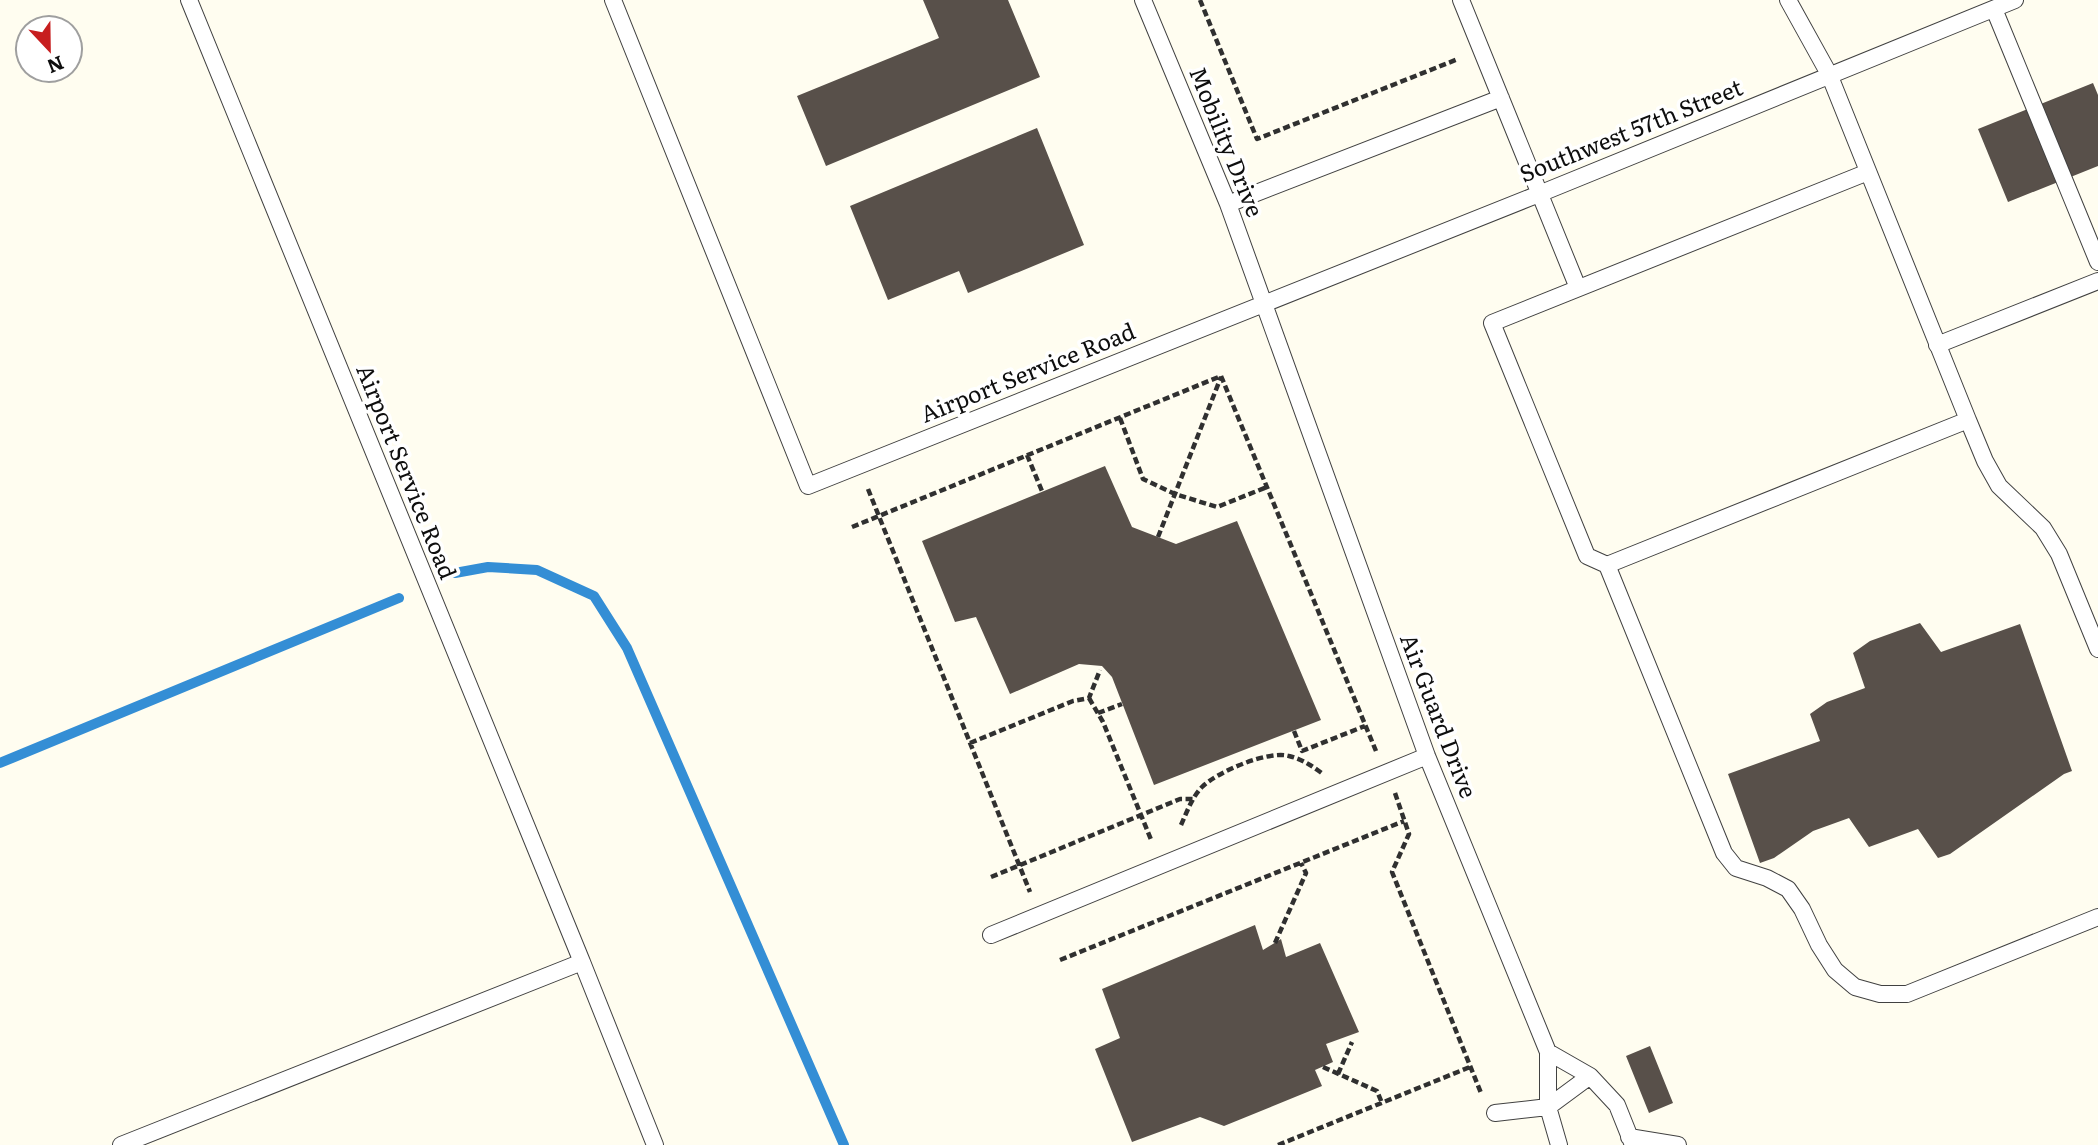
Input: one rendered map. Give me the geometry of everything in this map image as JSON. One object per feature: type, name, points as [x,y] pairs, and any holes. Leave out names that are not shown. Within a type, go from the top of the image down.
[{"type":"lane","name":"Airport Service Road","points":[[189,0],[655,1145]]},
{"type":"lane","name":"Airport Service Road","points":[[613,0],[808,486],[1264,303]]},
{"type":"lane","name":"Mobility Drive","points":[[1143,0],[1228,204],[1264,303]]},
{"type":"lane","points":[[1461,0],[1578,288]]},
{"type":"lane","points":[[1788,0],[1829,74],[1985,461],[1999,486],[2043,528],[2059,554],[2098,649]]},
{"type":"lane","name":"Southwest 57th Street","points":[[1264,303],[2015,0]]},
{"type":"lane","points":[[1994,9],[2098,262]]},
{"type":"lane","points":[[1228,204],[1501,98]]},
{"type":"lane","points":[[1868,172],[1492,323],[1587,556],[1607,565],[1724,853],[1736,868],[1767,877],[1788,889],[1835,970],[1855,987],[1880,994],[1907,994],[2098,917]]},
{"type":"lane","points":[[1937,345],[2098,281]]},
{"type":"lane","name":"Air Guard Drive","points":[[1264,303],[1427,756],[1548,1052],[1548,1107],[1559,1145]]},
{"type":"lane","points":[[1607,565],[1968,420]]},
{"type":"lane","points":[[991,935],[1427,756]]},
{"type":"lane","points":[[121,1145],[582,962]]},
{"type":"lane","points":[[1548,1052],[1590,1076],[1617,1105],[1631,1141],[1678,1145]]},
{"type":"lane","points":[[1495,1113],[1548,1107],[1590,1076]]},
{"type":"path","points":[[1200,0],[1256,139],[1458,59]]},
{"type":"path","points":[[852,527],[1221,376]]},
{"type":"path","points":[[1221,376],[1365,726],[1301,751]]},
{"type":"path","points":[[1158,537],[1221,376]]},
{"type":"path","points":[[1120,418],[1143,478],[1175,494],[1217,507],[1267,487]]},
{"type":"path","points":[[1027,455],[1042,491]]},
{"type":"path","points":[[868,489],[1030,892]]},
{"type":"path","points":[[1089,698],[1100,670]]},
{"type":"path","points":[[970,743],[1073,701],[1089,698]]},
{"type":"path","points":[[1089,698],[1098,713],[1152,842]]},
{"type":"path","points":[[1098,713],[1122,704]]},
{"type":"path","points":[[1294,731],[1301,751],[1299,759]]},
{"type":"path","points":[[1181,825],[1203,785],[1240,765],[1264,757],[1286,755],[1307,762],[1324,775]]},
{"type":"path","points":[[1394,791],[1409,834],[1392,872],[1481,1094]]},
{"type":"path","points":[[991,877],[1180,799],[1193,799]]},
{"type":"path","points":[[1060,960],[1404,821]]},
{"type":"path","points":[[1275,943],[1306,873],[1301,863]]},
{"type":"path","points":[[1338,1074],[1352,1042]]},
{"type":"path","points":[[1323,1067],[1377,1091],[1382,1102]]},
{"type":"path","points":[[1278,1145],[1470,1067]]},
{"type":"building","points":[[923,0],[1008,0],[1040,77],[826,166],[797,96],[939,38]]},
{"type":"building","points":[[2093,83],[2098,95],[2098,166],[2008,202],[1978,129]]},
{"type":"building","points":[[1037,128],[1084,245],[968,293],[959,271],[888,300],[850,206]]},
{"type":"building","points":[[1105,466],[1132,527],[1176,544],[1237,521],[1321,720],[1154,785],[1112,677],[1102,666],[1079,664],[1010,694],[976,617],[955,622],[922,541]]},
{"type":"building","points":[[1920,623],[1941,652],[2020,624],[2072,771],[1950,854],[1938,858],[1918,829],[1869,847],[1849,818],[1813,831],[1774,858],[1760,863],[1728,774],[1820,741],[1810,714],[1827,702],[1865,688],[1853,653],[1870,641]]},
{"type":"building","points":[[1255,925],[1263,950],[1281,939],[1286,957],[1320,943],[1359,1032],[1326,1044],[1333,1062],[1315,1070],[1322,1086],[1224,1126],[1200,1117],[1132,1142],[1095,1049],[1120,1038],[1102,989]]},
{"type":"building","points":[[1650,1046],[1673,1103],[1649,1113],[1626,1056]]},
{"type":"waterway","points":[[455,573],[488,567],[537,570],[594,596],[627,648],[844,1145]]},
{"type":"waterway","points":[[0,763],[399,598]]}]
